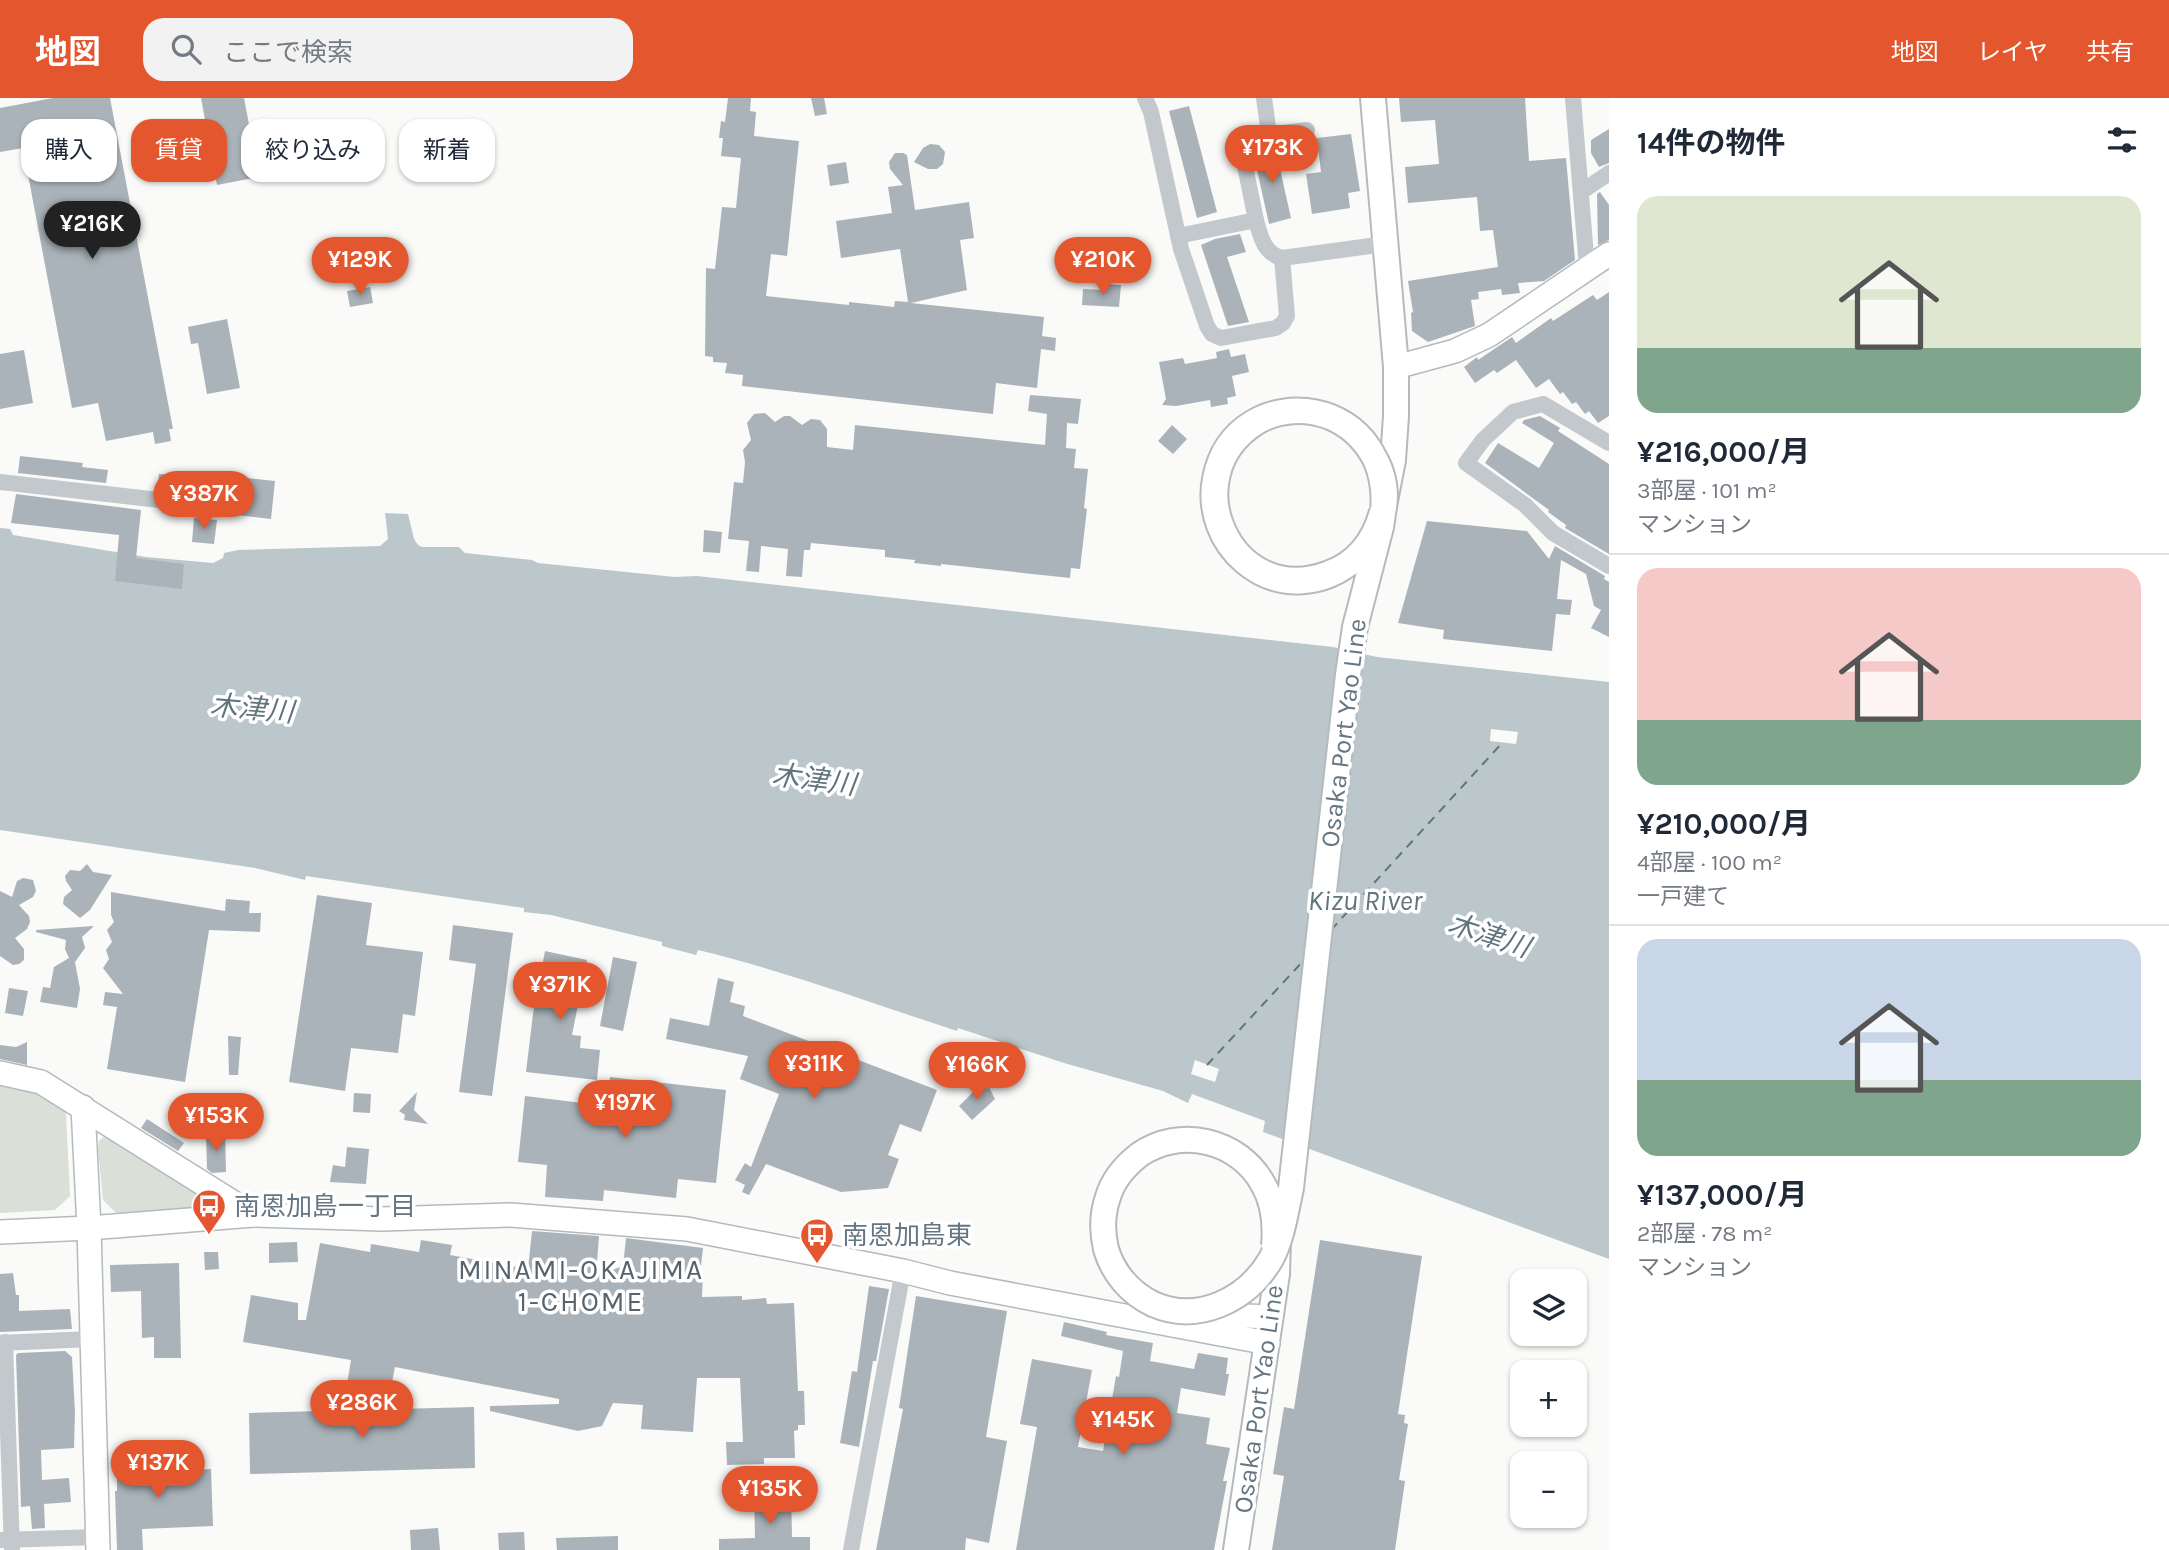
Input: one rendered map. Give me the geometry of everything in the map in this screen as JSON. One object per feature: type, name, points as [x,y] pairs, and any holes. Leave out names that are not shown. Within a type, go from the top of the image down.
[{"type":"main road","points":[[1373,98],[1396,367]]},
{"type":"main road","name":"Osaka Port Yao Line","points":[[1236,1550],[1268,1343],[1279,1247],[1277,1238],[1276,1228],[1274,1218],[1268,1196],[1250,1168],[1236,1156],[1212,1144],[1178,1142],[1153,1149],[1137,1158],[1119,1178],[1110,1194],[1105,1213],[1105,1236],[1109,1253],[1120,1275],[1136,1292],[1153,1302],[1170,1308],[1195,1310],[1214,1306],[1239,1293],[1255,1280],[1269,1260],[1274,1246],[1275,1236],[1275,1225],[1275,1217],[1269,1196],[1262,1181],[1251,1167],[1236,1155],[1220,1146],[1203,1141],[1187,1140],[1153,1147],[1137,1157],[1124,1169],[1113,1185],[1104,1213],[1105,1245],[1118,1275],[1141,1297],[1164,1308],[1190,1311],[1208,1308],[1222,1304],[1249,1287],[1260,1274],[1272,1257],[1275,1246],[1279,1235],[1283,1223],[1291,1188],[1355,627],[1381,527],[1384,512],[1384,490],[1381,473],[1375,457],[1363,439],[1342,422],[1323,414],[1309,411],[1288,411],[1274,414],[1255,422],[1238,435],[1230,444],[1219,464],[1215,478],[1213,498],[1216,517],[1221,530],[1231,547],[1251,567],[1283,580],[1303,581],[1328,576],[1345,567],[1369,544],[1383,512],[1382,481],[1374,457],[1364,442],[1353,430],[1338,421],[1322,414],[1296,411],[1268,417],[1242,433],[1226,452],[1217,475],[1214,492],[1216,512],[1223,534],[1236,552],[1249,564],[1290,580],[1315,579],[1339,570],[1369,544],[1382,512],[1393,460],[1396,367]]},
{"type":"street","points":[[1145,98],[1151,112],[1178,236],[1207,326],[1212,334],[1221,338],[1276,328],[1285,320],[1287,316],[1282,258]]},
{"type":"street","points":[[1264,98],[1269,134]]},
{"type":"street","points":[[1573,98],[1587,268]]},
{"type":"street","points":[[1307,130],[1241,138],[1256,220],[1267,248],[1275,257],[1282,258],[1385,244]]},
{"type":"street","points":[[1581,192],[1609,173]]},
{"type":"street","points":[[1178,236],[1256,220]]},
{"type":"street","points":[[1396,367],[1455,351],[1489,335],[1609,254]]},
{"type":"street","points":[[1606,438],[1543,404],[1513,412],[1483,440],[1466,463],[1525,505],[1553,533],[1609,566]]},
{"type":"street","points":[[0,482],[221,508]]},
{"type":"street","points":[[0,1073],[41,1082],[253,1215]]},
{"type":"street","points":[[83,1107],[89,1228],[98,1543],[8,1543],[2,1343],[91,1339]]},
{"type":"street","points":[[0,1232],[253,1215],[382,1219],[511,1215],[687,1229],[903,1271],[950,1283],[1268,1343]]},
{"type":"street","points":[[851,1550],[903,1271]]},
{"type":"street","points":[[1099,1311],[1271,1317]]},
{"type":"shaded area","points":[[0,1082],[31,1087],[58,1100],[66,1114],[70,1196],[55,1210],[0,1213]]},
{"type":"shaded area","points":[[104,1137],[201,1196],[205,1202],[202,1209],[194,1212],[117,1214],[103,1200],[98,1148],[99,1141]]},
{"type":"water","name":"Kizu River","points":[[385,513],[408,514],[414,539],[422,547],[459,547],[465,553],[675,577],[697,576],[1333,647],[1377,657],[1609,682],[1609,1259],[1263,1132],[1265,1121],[1192,1094],[1188,1103],[1163,1091],[1064,1063],[958,1028],[957,1031],[731,958],[698,950],[696,955],[662,946],[662,942],[551,915],[524,912],[524,908],[306,876],[305,880],[255,868],[0,830],[0,528],[10,529],[13,535],[146,557],[213,563],[223,558],[224,553],[238,550],[380,546],[388,539]]},
{"type":"pier","points":[[1491,729],[1518,732],[1516,744],[1490,741]]},
{"type":"pier","points":[[1195,1060],[1219,1069],[1215,1082],[1191,1074]]},
{"type":"building","points":[[53,98],[110,98],[114,119],[21,119],[21,148],[0,152],[0,108]]},
{"type":"building","points":[[201,98],[244,98],[248,119],[241,119],[241,180],[217,185],[216,182],[227,182],[227,119],[205,119]]},
{"type":"building","points":[[728,98],[751,98],[750,111],[756,112],[754,136],[799,141],[787,256],[771,254],[766,296],[894,307],[895,301],[908,302],[900,249],[841,258],[836,221],[892,213],[888,187],[903,185],[890,169],[889,162],[895,153],[903,153],[907,155],[915,210],[969,202],[974,238],[960,240],[967,290],[911,303],[1044,317],[1042,336],[1056,338],[1055,351],[1041,349],[1037,388],[996,383],[993,414],[742,386],[743,375],[725,373],[727,363],[713,362],[713,357],[705,356],[706,268],[715,269],[722,207],[736,208],[741,158],[721,156],[721,121],[725,122]]},
{"type":"building","points":[[811,98],[824,98],[827,114],[815,116]]},
{"type":"building","points":[[1399,98],[1525,98],[1529,161],[1566,158],[1575,260],[1544,281],[1518,283],[1520,293],[1502,295],[1501,289],[1478,292],[1479,299],[1471,300],[1475,326],[1428,342],[1412,331],[1413,312],[1408,281],[1498,267],[1493,230],[1480,231],[1477,197],[1408,203],[1405,167],[1439,164],[1435,120],[1401,122]]},
{"type":"building","points":[[1189,106],[1217,212],[1197,218],[1169,111]]},
{"type":"building","points":[[1609,129],[1609,163],[1599,167],[1591,153],[1591,140]]},
{"type":"building","points":[[1351,134],[1360,191],[1348,193],[1350,208],[1312,214],[1306,174],[1321,172],[1317,138]]},
{"type":"building","points":[[117,135],[173,429],[169,429],[171,441],[155,444],[153,432],[106,441],[98,403],[72,408],[29,182],[117,182]]},
{"type":"building","points":[[930,144],[939,145],[945,152],[943,164],[937,169],[928,169],[914,162],[923,148]]},
{"type":"building","points":[[1275,147],[1291,218],[1269,224],[1253,152]]},
{"type":"building","points":[[846,162],[849,183],[830,186],[827,165]]},
{"type":"building","points":[[1600,192],[1609,205],[1609,240],[1598,245],[1597,194]]},
{"type":"building","points":[[1240,234],[1246,252],[1227,257],[1249,322],[1228,326],[1201,245]]},
{"type":"building","points":[[1106,284],[1121,285],[1119,307],[1082,305],[1083,289],[1105,290]]},
{"type":"building","points":[[370,287],[373,303],[350,307],[347,291]]},
{"type":"building","points":[[1609,292],[1609,416],[1598,423],[1589,411],[1585,414],[1576,402],[1572,404],[1563,392],[1560,394],[1549,379],[1536,388],[1516,360],[1475,383],[1464,367],[1512,337],[1516,343],[1551,318],[1553,321],[1593,295],[1597,300]]},
{"type":"building","points":[[227,319],[240,388],[207,394],[198,343],[191,344],[188,327]]},
{"type":"building","points":[[1229,349],[1231,357],[1245,354],[1249,372],[1232,376],[1236,396],[1227,398],[1228,404],[1211,407],[1210,400],[1176,406],[1162,405],[1166,399],[1159,362],[1183,358],[1185,364],[1217,358],[1216,352]]},
{"type":"building","points":[[24,350],[33,403],[0,409],[0,354]]},
{"type":"building","points":[[1030,395],[1081,399],[1078,424],[1067,423],[1066,448],[1076,449],[1074,468],[1088,469],[1084,508],[1087,509],[1080,569],[1071,568],[1070,578],[914,563],[915,560],[885,557],[885,550],[811,543],[810,550],[804,550],[802,577],[786,576],[788,549],[761,546],[759,572],[746,571],[749,541],[728,539],[734,482],[743,483],[743,450],[751,440],[747,423],[754,414],[765,413],[775,422],[784,416],[790,416],[802,425],[811,419],[820,420],[827,429],[827,447],[853,450],[855,425],[1045,445],[1047,414],[1028,411]]},
{"type":"building","points":[[1540,416],[1609,464],[1609,554],[1565,528],[1566,525],[1548,512],[1549,510],[1485,463],[1498,443],[1539,468],[1554,443],[1522,423]]},
{"type":"building","points":[[1172,425],[1187,439],[1173,454],[1158,441]]},
{"type":"building","points":[[20,456],[83,463],[82,467],[108,470],[106,483],[18,473]]},
{"type":"building","points":[[159,474],[229,476],[275,481],[271,519],[229,514],[231,508],[226,498],[227,493],[195,492],[195,489],[158,483]]},
{"type":"building","points":[[16,494],[141,510],[136,558],[184,564],[182,589],[115,581],[119,535],[11,523]]},
{"type":"building","points":[[194,518],[217,520],[214,544],[192,542]]},
{"type":"building","points":[[1427,521],[1527,531],[1549,559],[1555,546],[1605,576],[1604,579],[1609,582],[1609,637],[1591,628],[1601,610],[1594,606],[1586,574],[1561,560],[1557,599],[1572,600],[1570,615],[1556,614],[1552,651],[1443,639],[1444,630],[1398,623]]},
{"type":"building","points":[[704,530],[722,532],[720,553],[703,552]]},
{"type":"building","points":[[87,864],[93,872],[112,875],[90,910],[80,918],[63,904],[64,897],[72,890],[65,876],[70,870],[80,871]]},
{"type":"building","points":[[23,878],[33,880],[36,891],[33,897],[19,905],[29,916],[30,922],[27,929],[15,938],[24,949],[24,960],[13,965],[0,956],[0,891],[12,897],[17,881]]},
{"type":"building","points":[[111,892],[225,911],[226,899],[250,901],[249,913],[261,913],[260,932],[209,930],[185,1082],[107,1069],[117,1007],[103,1005],[105,992],[123,994],[103,968],[109,959],[106,950],[112,942],[107,930],[114,922],[111,915]]},
{"type":"building","points":[[317,895],[372,903],[366,945],[423,952],[415,1016],[403,1014],[398,1053],[351,1048],[345,1091],[289,1082]]},
{"type":"building","points":[[453,925],[513,933],[492,1096],[459,1092],[476,964],[449,960]]},
{"type":"building","points":[[94,926],[82,937],[85,948],[75,962],[80,989],[77,1008],[40,1002],[43,987],[50,988],[54,967],[69,958],[65,949],[66,940],[36,930]]},
{"type":"building","points":[[545,951],[587,960],[572,1035],[581,1036],[580,1048],[600,1050],[597,1080],[526,1072]]},
{"type":"building","points":[[613,957],[637,962],[623,1031],[600,1026]]},
{"type":"building","points":[[718,978],[734,982],[730,1002],[745,1006],[743,1016],[937,1090],[921,1132],[900,1124],[888,1155],[899,1159],[888,1188],[841,1192],[766,1164],[749,1195],[742,1192],[745,1185],[735,1180],[745,1163],[751,1167],[779,1094],[740,1079],[748,1056],[666,1039],[670,1018],[709,1026]]},
{"type":"building","points":[[9,988],[28,991],[23,1016],[5,1013]]},
{"type":"building","points":[[228,1036],[241,1037],[238,1075],[229,1075]]},
{"type":"building","points":[[27,1042],[27,1065],[0,1059],[0,1045],[16,1047]]},
{"type":"building","points":[[610,1077],[726,1090],[716,1183],[678,1179],[676,1198],[604,1190],[603,1201],[545,1197],[547,1165],[518,1162],[525,1096],[607,1106]]},
{"type":"building","points":[[981,1084],[987,1089],[989,1087],[995,1099],[972,1120],[959,1106]]},
{"type":"building","points":[[417,1092],[414,1110],[428,1124],[404,1120],[405,1115],[399,1111]]},
{"type":"building","points":[[354,1093],[371,1094],[370,1113],[353,1112]]},
{"type":"building","points":[[147,1119],[184,1143],[178,1151],[141,1128]]},
{"type":"building","points":[[206,1133],[225,1133],[226,1172],[212,1173],[207,1169]]},
{"type":"building","points":[[347,1147],[369,1149],[366,1184],[330,1182],[333,1165],[345,1167]]},
{"type":"building","points":[[532,1231],[599,1236],[596,1276],[623,1266],[626,1238],[703,1248],[700,1275],[703,1275],[702,1297],[742,1296],[742,1300],[766,1298],[767,1304],[794,1303],[798,1391],[804,1391],[805,1425],[798,1425],[798,1430],[794,1431],[795,1458],[764,1458],[764,1464],[727,1465],[726,1442],[743,1442],[740,1378],[697,1378],[693,1432],[641,1429],[643,1405],[613,1403],[602,1426],[578,1431],[490,1411],[490,1406],[559,1404],[559,1399],[395,1367],[390,1392],[347,1384],[351,1360],[243,1342],[251,1295],[298,1303],[298,1320],[306,1320],[320,1243],[370,1252],[371,1244],[419,1252],[421,1240],[452,1245],[450,1255],[528,1269]]},
{"type":"building","points":[[1320,1240],[1422,1256],[1398,1414],[1405,1415],[1404,1423],[1408,1424],[1399,1480],[1405,1481],[1395,1550],[1272,1550],[1284,1476],[1273,1474],[1284,1407],[1294,1409]]},
{"type":"building","points":[[297,1242],[298,1262],[269,1263],[269,1243]]},
{"type":"building","points":[[204,1252],[218,1252],[219,1269],[205,1270]]},
{"type":"building","points":[[179,1263],[181,1358],[154,1358],[154,1337],[142,1338],[141,1291],[111,1292],[110,1265]]},
{"type":"building","points":[[13,1273],[16,1295],[19,1295],[19,1311],[70,1309],[72,1329],[0,1332],[0,1274]]},
{"type":"building","points":[[869,1286],[889,1289],[876,1361],[873,1361],[859,1447],[840,1443],[852,1371],[857,1372]]},
{"type":"building","points":[[916,1296],[1007,1311],[986,1437],[1007,1441],[989,1543],[966,1538],[965,1550],[876,1550],[903,1409],[899,1408]]},
{"type":"building","points":[[1064,1322],[1107,1332],[1106,1335],[1153,1343],[1150,1361],[1194,1369],[1198,1353],[1228,1358],[1226,1374],[1229,1374],[1225,1396],[1181,1388],[1177,1413],[1210,1418],[1206,1444],[1230,1448],[1223,1481],[1227,1481],[1214,1550],[1016,1550],[1037,1427],[1020,1424],[1032,1359],[1092,1370],[1078,1447],[1103,1451],[1116,1376],[1119,1377],[1123,1351],[1061,1336]]},
{"type":"building","points":[[65,1351],[72,1357],[74,1448],[41,1450],[42,1480],[69,1478],[71,1502],[44,1504],[45,1528],[32,1529],[30,1506],[21,1507],[16,1355]]},
{"type":"building","points":[[474,1407],[475,1468],[250,1474],[249,1413]]},
{"type":"building","points":[[117,1449],[140,1449],[142,1472],[211,1469],[213,1526],[142,1529],[143,1550],[117,1550]]},
{"type":"building","points":[[791,1490],[792,1537],[810,1537],[810,1550],[719,1550],[719,1539],[755,1538],[754,1491]]},
{"type":"building","points":[[438,1528],[440,1550],[411,1550],[410,1530]]},
{"type":"building","points":[[524,1532],[525,1550],[499,1550],[498,1533]]},
{"type":"building","points":[[618,1536],[618,1550],[557,1550],[556,1538]]},
{"type":"ferry route","points":[[1331,930],[1503,742]]},
{"type":"ferry route","points":[[1207,1065],[1304,960]]},
{"type":"place","name":"南恩加島一丁目","points":[[209,1236]]},
{"type":"place","name":"南恩加島東","points":[[817,1265]]},
{"type":"district","name":"MINAMI-OKAJIMA 1-CHOME","points":[[581,1285]]},
{"type":"water label","name":"木津川","points":[[252,708]]},
{"type":"water label","name":"木津川","points":[[814,779]]},
{"type":"water label","name":"木津川","points":[[1489,935]]}]
